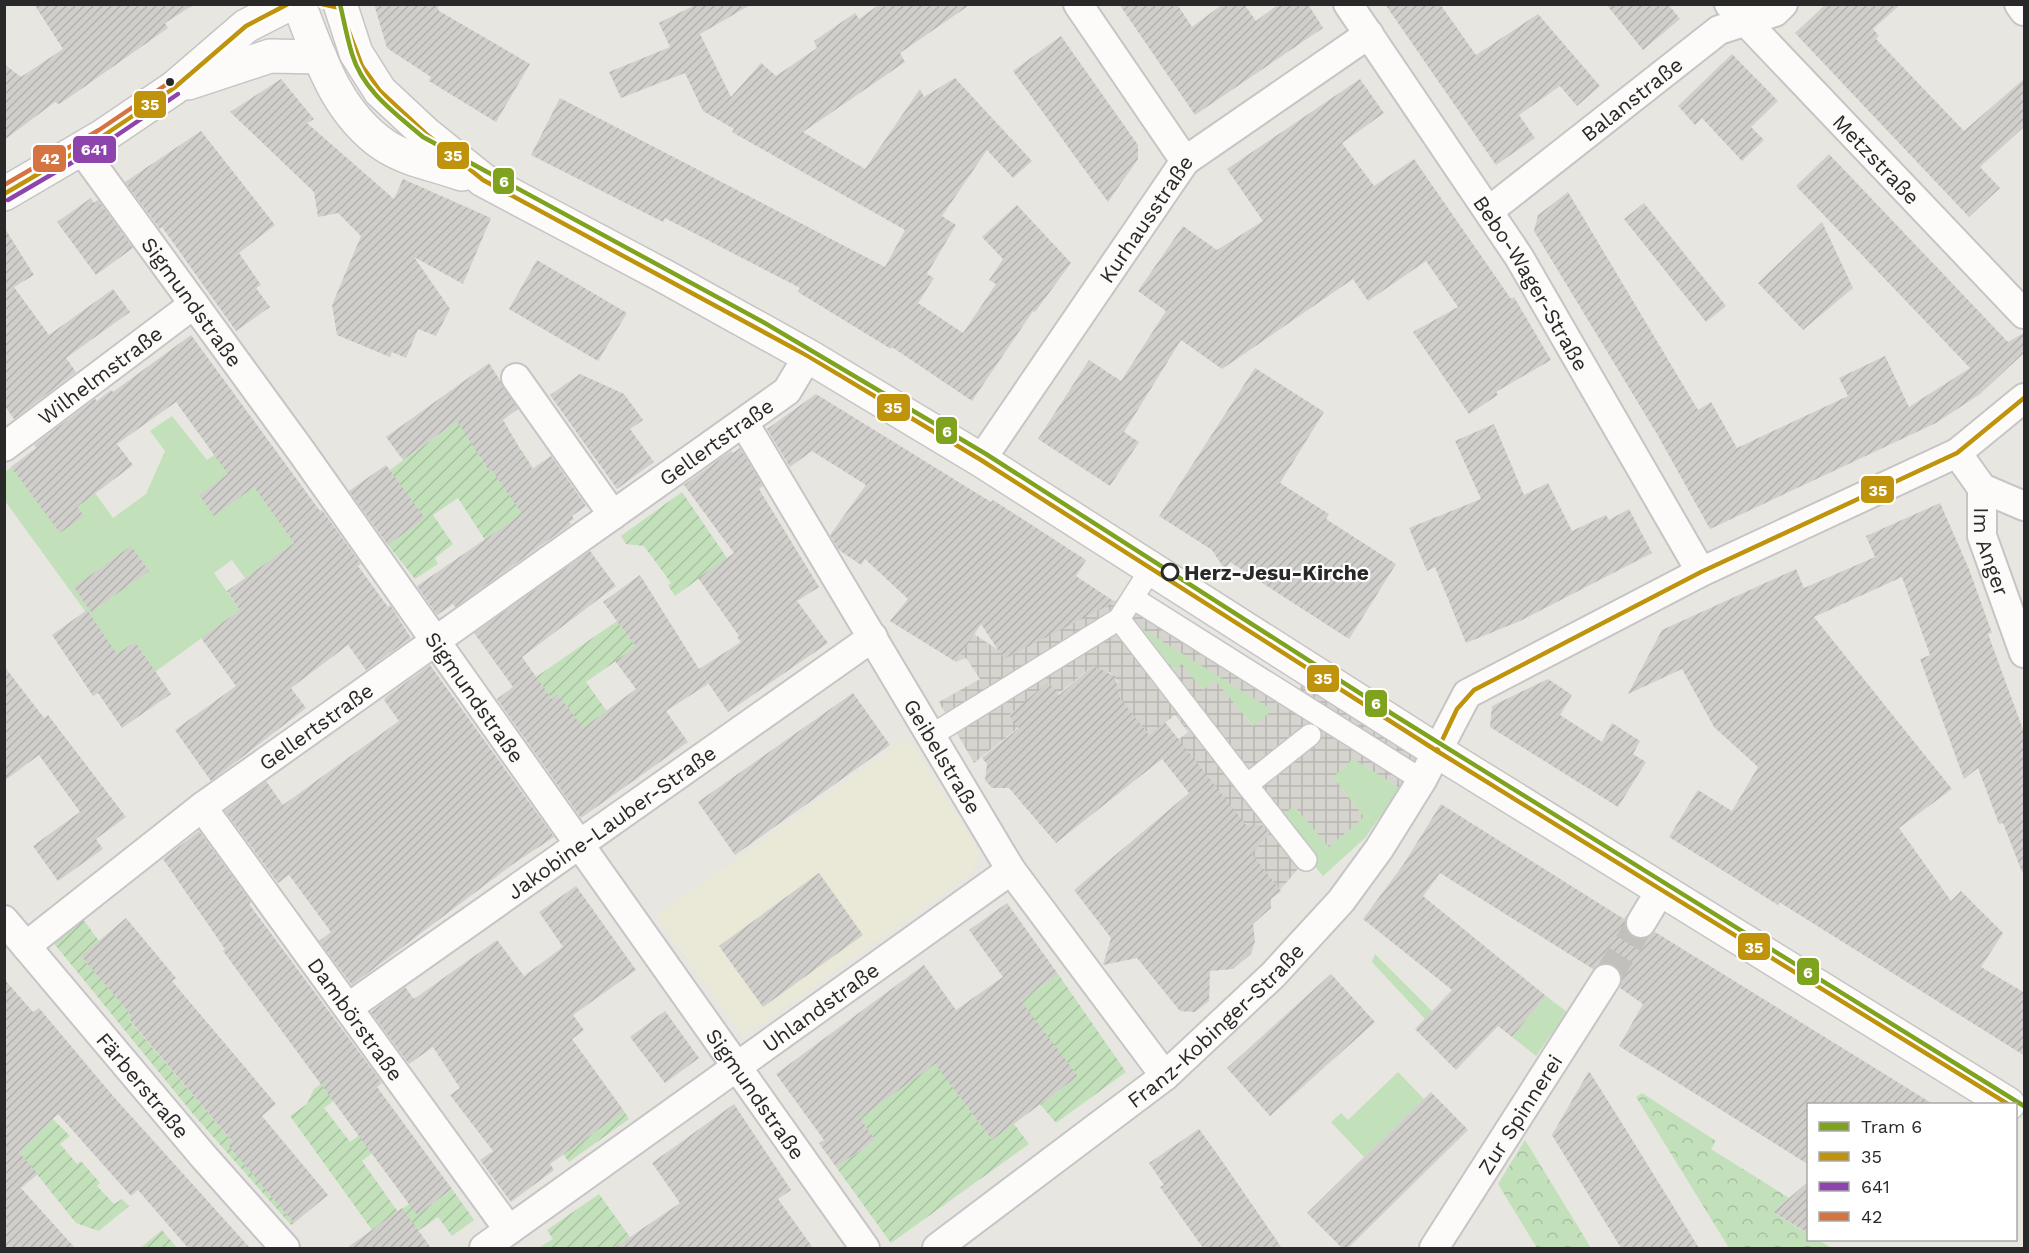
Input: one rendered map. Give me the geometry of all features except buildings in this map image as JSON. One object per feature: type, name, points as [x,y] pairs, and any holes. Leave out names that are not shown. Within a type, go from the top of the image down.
[{"type":"street","points":[[4,194],[81,149],[174,88],[246,26],[289,4]]},
{"type":"street","points":[[300,4],[331,82],[347,108],[384,145],[407,156],[483,180],[808,356],[981,460],[1437,751],[2006,1103]]},
{"type":"street","points":[[1078,4],[1185,161]]},
{"type":"street","name":"Bebo-Wager-Straße","points":[[1348,4],[1490,210],[1551,308],[1701,572]]},
{"type":"street","name":"Balanstraße","points":[[1490,210],[1738,13],[1775,12],[1783,4]]},
{"type":"street","points":[[2019,4],[2025,11]]},
{"type":"street","points":[[340,6],[362,66],[380,91],[424,133],[483,180]]},
{"type":"street","name":"Metzstraße","points":[[1738,13],[2025,314]]},
{"type":"street","name":"Kurhausstraße","points":[[981,460],[1185,161],[1369,34]]},
{"type":"street","points":[[174,88],[270,56],[320,57]]},
{"type":"street","name":"Sigmundstraße","points":[[81,149],[436,641],[735,1068],[865,1248]]},
{"type":"street","name":"Wilhelmstraße","points":[[4,447],[195,304]]},
{"type":"street","name":"Gellertstraße","points":[[26,946],[202,807],[788,391],[808,356]]},
{"type":"street","points":[[516,378],[613,515]]},
{"type":"street","name":"Franz-Kobinger-Straße","points":[[937,1248],[1165,1076],[1273,975],[1341,901],[1379,849],[1422,780],[1467,694],[1701,572],[1957,453],[2025,398]]},
{"type":"street","name":"Geibelstraße","points":[[744,423],[1011,870],[1165,1076]]},
{"type":"street","name":"Im Anger","points":[[1957,453],[1982,488],[1982,536],[2025,652]]},
{"type":"street","points":[[1982,488],[2025,506]]},
{"type":"street","points":[[932,735],[1119,619],[1151,569]]},
{"type":"street","points":[[1132,598],[1296,696],[1317,729],[1422,780]]},
{"type":"street","points":[[1119,619],[1306,860]]},
{"type":"street","name":"Jakobine-Lauber-Straße","points":[[349,1007],[873,637]]},
{"type":"street","points":[[1247,784],[1317,729]]},
{"type":"street","name":"Dambörstraße","points":[[202,807],[510,1230]]},
{"type":"street","name":"Uhlandstraße","points":[[484,1248],[1011,870]]},
{"type":"street","points":[[1641,923],[1662,888]]},
{"type":"street","name":"Färberstraße","points":[[4,920],[285,1248]]},
{"type":"street","name":"Zur Spinnerei","points":[[1434,1248],[1606,979]]},
{"type":"shaded area","points":[[1136,592],[1298,692],[1303,683],[1420,755],[1400,788],[1353,759],[1333,777],[1364,817],[1329,847],[1294,806],[1278,820],[1308,857],[1280,890],[1250,852],[1262,843],[1265,836],[1249,829],[1163,752],[1188,732],[1175,715],[1149,735],[1114,692],[1118,681],[1110,672],[1100,673],[1093,666],[1058,694],[1048,683],[1009,715],[1019,727],[974,763],[939,702],[980,679],[966,658],[956,662],[974,634],[997,649]],"holes":[[[1128,620],[1273,710],[1253,726],[1215,680],[1203,690],[1182,664],[1175,670],[1155,648],[1153,650]]]},
{"type":"shaded area","points":[[907,738],[980,852],[972,872],[743,1036],[656,916]]},
{"type":"green space","points":[[172,416],[207,460],[226,447],[302,554],[245,578],[232,560],[214,573],[240,610],[155,672],[135,642],[117,655],[5,501],[5,472],[34,450],[80,472],[113,518],[146,494],[165,451],[150,431]]},
{"type":"green space","points":[[461,418],[491,448],[479,456],[489,471],[522,451],[533,468],[505,488],[542,543],[485,540],[458,498],[433,515],[453,544],[435,558],[438,564],[415,579],[388,545],[390,470]]},
{"type":"green space","points":[[682,492],[727,558],[675,596],[668,585],[671,583],[644,546],[626,544],[621,536]]},
{"type":"green space","points":[[1126,618],[1273,710],[1254,727],[1215,681],[1203,690],[1182,665],[1175,670],[1156,648],[1153,650]]},
{"type":"green space","points":[[617,621],[636,647],[586,682],[621,731],[537,733],[569,709],[558,694],[552,699],[536,677]]},
{"type":"green space","points":[[1353,759],[1400,788],[1365,838],[1323,876],[1277,820],[1294,806],[1329,846],[1364,817],[1333,777]]},
{"type":"green space","points":[[83,919],[99,941],[82,956],[132,1016],[129,1020],[232,1141],[229,1145],[294,1223],[291,1225],[193,1114],[52,941]]},
{"type":"green space","points":[[1375,954],[1432,1011],[1425,1019],[1372,962]]},
{"type":"green space","points":[[1058,974],[1126,1072],[1056,1123],[1040,1104],[1078,1076],[1039,1026],[954,1089],[991,1139],[1014,1124],[1029,1144],[891,1243],[836,1167],[875,1140],[858,1116],[945,1057]]},
{"type":"green space","points":[[1546,996],[1567,1012],[1536,1056],[1512,1037]]},
{"type":"green space","points":[[356,1058],[369,1075],[324,1108],[350,1142],[393,1111],[405,1127],[362,1161],[398,1212],[424,1193],[432,1204],[452,1189],[474,1220],[452,1236],[438,1217],[418,1231],[372,1230],[290,1116],[307,1104],[314,1089]]},
{"type":"green space","points":[[1398,1072],[1424,1099],[1364,1157],[1331,1122],[1341,1113],[1348,1120]]},
{"type":"green space","points":[[1642,1093],[1716,1141],[1711,1149],[1789,1198],[1773,1212],[1807,1233],[1807,1241],[1820,1241],[1832,1248],[1729,1248],[1636,1097]]},
{"type":"green space","points":[[624,1111],[629,1119],[569,1162],[537,1120]]},
{"type":"green space","points":[[53,1119],[70,1136],[60,1144],[77,1164],[81,1161],[100,1183],[97,1186],[114,1204],[122,1199],[129,1206],[99,1231],[76,1223],[19,1152]]},
{"type":"green space","points":[[1525,1140],[1591,1248],[1537,1248],[1498,1184]]},
{"type":"green space","points":[[599,1194],[630,1237],[614,1248],[538,1248],[553,1239],[547,1230]]},
{"type":"green space","points":[[162,1230],[177,1248],[140,1248]]},
{"type":"tunnel","points":[[1606,979],[1641,923]]},
{"type":"tram line","name":"6","points":[[340,4],[352,54],[364,79],[391,110],[423,137],[763,322],[986,454],[1394,715],[2024,1106]]},
{"type":"transit line","name":"35","points":[[4,194],[103,136],[174,88],[246,26],[288,4]]},
{"type":"transit line","name":"35","points":[[322,4],[340,8],[362,66],[380,91],[425,133],[483,180],[808,356],[981,460],[1437,751],[2006,1103]]},
{"type":"transit line","name":"42","points":[[4,185],[99,130],[170,82]]},
{"type":"transit line","name":"641","points":[[8,200],[107,142],[178,94]]},
{"type":"transit line","name":"35","points":[[1437,751],[1457,709],[1474,690],[1701,572],[1957,453],[2024,398]]},
{"type":"place","name":"Herz-Jesu-Kirche","points":[[1170,572]]}]
